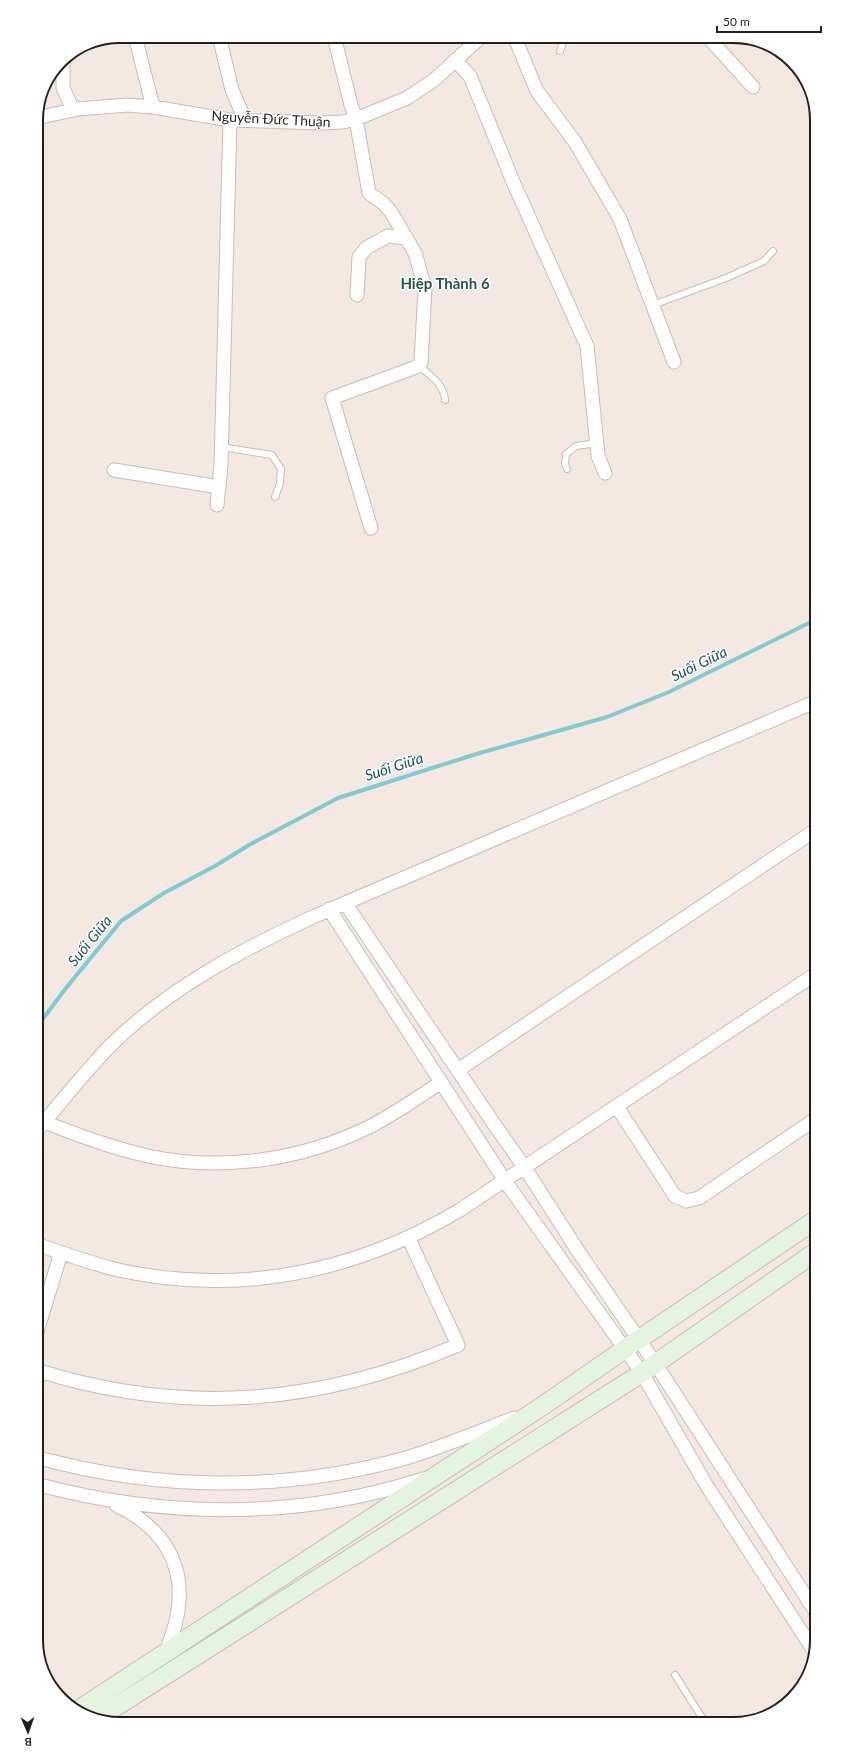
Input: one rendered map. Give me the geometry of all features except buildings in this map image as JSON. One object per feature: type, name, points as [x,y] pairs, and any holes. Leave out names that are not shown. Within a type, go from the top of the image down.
[{"type":"street","points":[[137,43],[153,107]]},
{"type":"street","points":[[221,43],[232,90],[245,120]]},
{"type":"street","points":[[336,43],[351,105],[356,119],[369,193],[383,203],[391,212],[415,253],[425,288],[421,363],[419,366],[332,398],[371,528]]},
{"type":"street","name":"Nguyễn Đức Thuận","points":[[43,116],[73,110],[127,105],[153,107],[230,120],[320,123],[356,119],[407,98],[434,80],[474,43]]},
{"type":"street","points":[[517,43],[537,91],[575,142],[620,219],[674,362]]},
{"type":"street","points":[[713,43],[753,87]]},
{"type":"street","points":[[456,60],[470,76],[514,184],[586,346],[598,456],[605,473]]},
{"type":"street","points":[[63,68],[63,88],[73,110]]},
{"type":"street","points":[[217,506],[222,447],[230,120]]},
{"type":"street","points":[[358,295],[359,257],[366,248],[388,236],[406,238]]},
{"type":"street","points":[[114,470],[219,487]]},
{"type":"street","points":[[43,1123],[110,1046],[161,1003],[212,968],[247,948],[329,909],[810,704]]},
{"type":"street","points":[[458,1070],[810,834]]},
{"type":"street","points":[[345,903],[525,1168],[578,1251],[632,1345]]},
{"type":"street","points":[[329,909],[505,1181],[632,1345],[810,1604]]},
{"type":"street","points":[[43,1247],[114,1269],[169,1278],[224,1281],[280,1277],[307,1272],[361,1258],[409,1238],[460,1210],[810,978]]},
{"type":"street","points":[[43,1128],[149,1156],[202,1162],[256,1160],[303,1151],[348,1136],[390,1115],[441,1082]]},
{"type":"street","points":[[617,1107],[675,1196],[686,1201],[699,1198],[810,1123]]},
{"type":"street","points":[[82,1707],[541,1407],[810,1224]]},
{"type":"street","points":[[43,1372],[87,1384],[118,1390],[181,1398],[212,1399],[260,1397],[338,1386],[399,1368],[458,1345],[409,1238]]},
{"type":"street","points":[[43,1312],[61,1253]]},
{"type":"street","points":[[103,1715],[648,1368],[810,1256]]},
{"type":"street","points":[[648,1368],[705,1483],[810,1644]]},
{"type":"street","points":[[43,1459],[104,1473],[180,1483],[240,1483],[294,1480],[369,1467],[406,1458],[443,1446],[541,1407]]},
{"type":"street","points":[[43,1486],[99,1499],[178,1508],[257,1509],[297,1506],[336,1500],[375,1492],[437,1475]]},
{"type":"street","points":[[99,1499],[120,1507],[139,1518],[159,1537],[172,1558],[179,1579],[180,1602],[175,1628],[165,1653]]},
{"type":"lane","points":[[560,51],[563,43]]},
{"type":"lane","points":[[653,305],[726,278],[764,261],[772,251]]},
{"type":"lane","points":[[419,366],[436,380],[444,393],[444,400]]},
{"type":"lane","points":[[567,468],[565,464],[566,454],[576,446],[597,443]]},
{"type":"lane","points":[[222,447],[272,456],[281,469],[280,483],[274,497]]},
{"type":"lane","points":[[675,1675],[702,1717]]},
{"type":"waterway","name":"Suối Giữa","points":[[43,1019],[121,921],[164,893],[215,866],[249,845],[338,798],[473,755],[607,717],[669,692],[810,622]]},
{"type":"district","name":"Hiệp Thành 6","points":[[445,284]]}]
